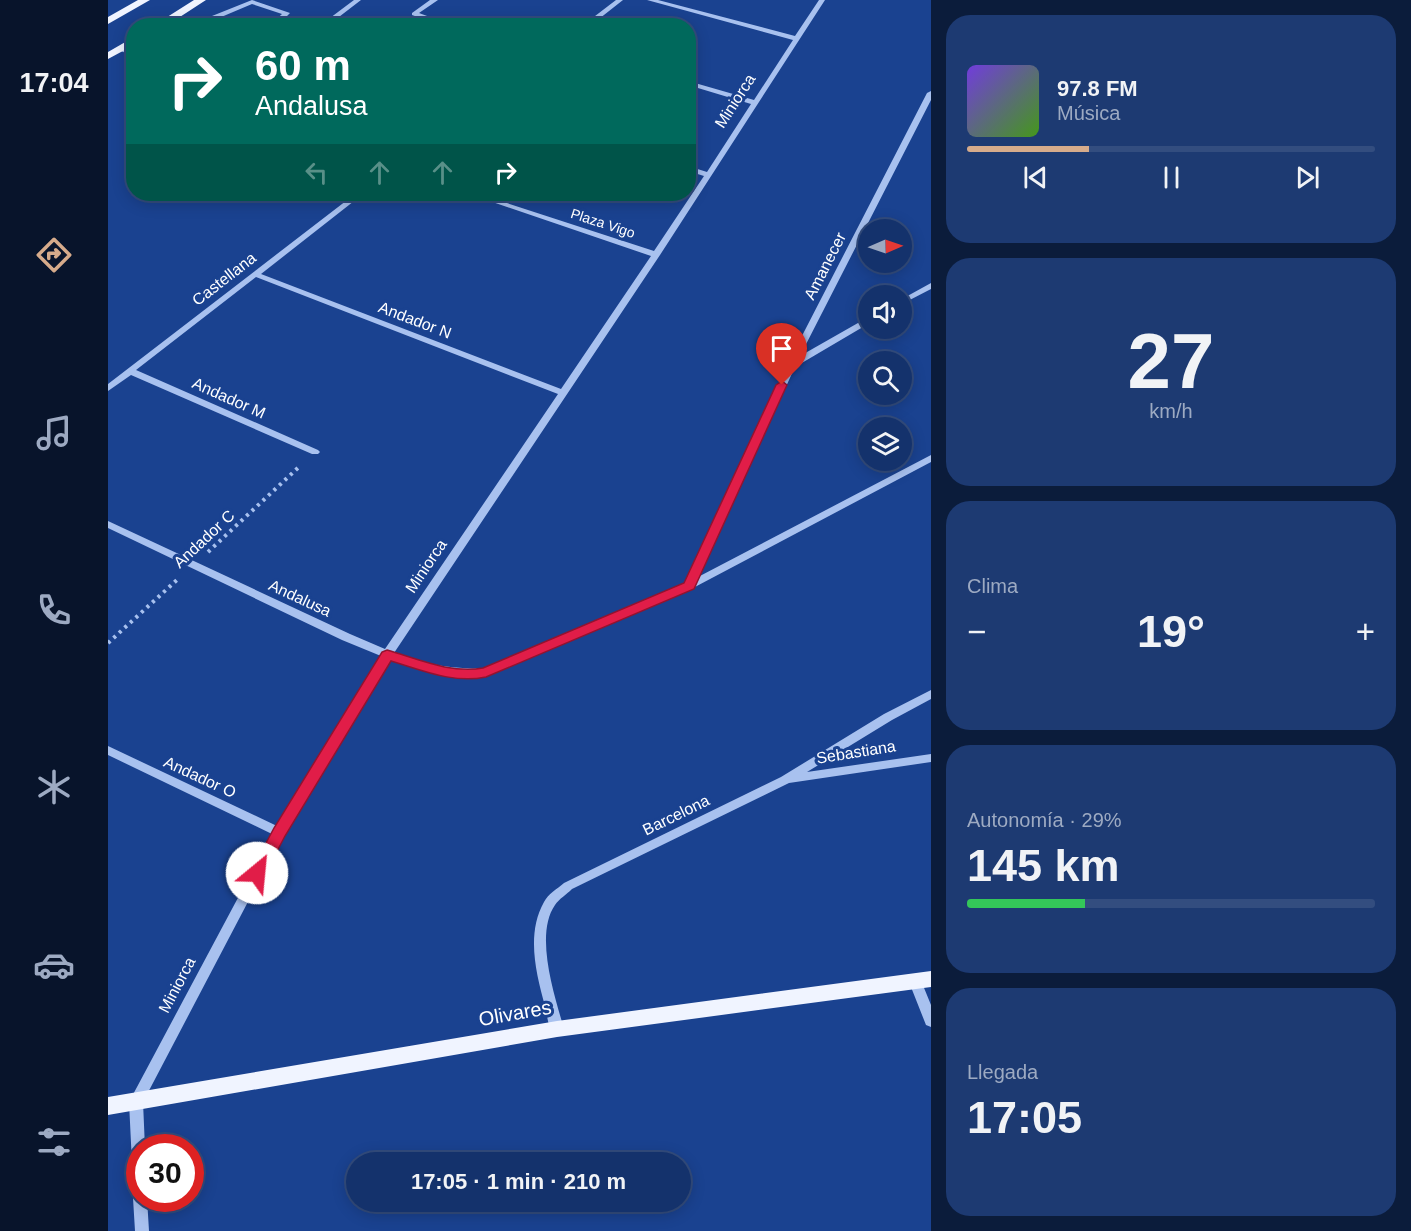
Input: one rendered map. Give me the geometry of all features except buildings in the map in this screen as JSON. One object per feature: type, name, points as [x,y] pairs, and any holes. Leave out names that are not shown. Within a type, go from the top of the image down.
[{"type":"main road","points":[[108,21],[145,0]]},
{"type":"main road","points":[[170,18],[201,0]]},
{"type":"main road","points":[[108,41],[120,49]]},
{"type":"main road","points":[[108,56],[126,45]]},
{"type":"main road","name":"Olivares","points":[[108,1106],[557,1029],[923,981]]},
{"type":"street","points":[[333,18],[358,0]]},
{"type":"street","points":[[426,18],[414,14],[435,0]]},
{"type":"street","points":[[596,18],[620,0]]},
{"type":"street","points":[[650,0],[798,39]]},
{"type":"street","name":"Miniorca","points":[[696,195],[822,0]]},
{"type":"street","points":[[213,18],[252,2],[287,13],[281,18]]},
{"type":"street","points":[[120,49],[126,51]]},
{"type":"street","points":[[696,85],[754,102]]},
{"type":"street","name":"Amanecer","points":[[689,586],[791,365],[931,93]]},
{"type":"street","points":[[696,171],[709,175]]},
{"type":"street","name":"Castellana","points":[[108,388],[350,201]]},
{"type":"street","name":"Plaza Vigo","points":[[494,201],[656,255]]},
{"type":"street","name":"Miniorca","points":[[136,1101],[279,832],[387,655],[692,201]]},
{"type":"street","name":"Andador N","points":[[255,274],[564,393]]},
{"type":"street","points":[[912,296],[931,286]]},
{"type":"street","points":[[791,365],[858,327]]},
{"type":"street","name":"Andador M","points":[[130,371],[315,452]]},
{"type":"street","points":[[689,586],[931,458]]},
{"type":"street","name":"Andalusa","points":[[108,524],[387,655],[452,674],[469,675],[486,672],[689,586]]},
{"type":"street","name":"Barcelona","points":[[557,1029],[539,948],[541,925],[548,903],[568,886],[785,780],[888,717],[931,694]]},
{"type":"street","name":"Andador O","points":[[108,750],[135,765],[279,832]]},
{"type":"street","name":"Sebastiana","points":[[785,780],[931,758]]},
{"type":"street","points":[[923,981],[931,1021]]},
{"type":"street","points":[[136,1101],[138,1134]]},
{"type":"street","points":[[141,1212],[142,1231]]},
{"type":"path","name":"Andador C","points":[[108,643],[315,452]]},
{"type":"route","points":[[257,873],[279,832],[387,655],[452,674],[469,675],[486,672],[689,586],[782,385]]}]
